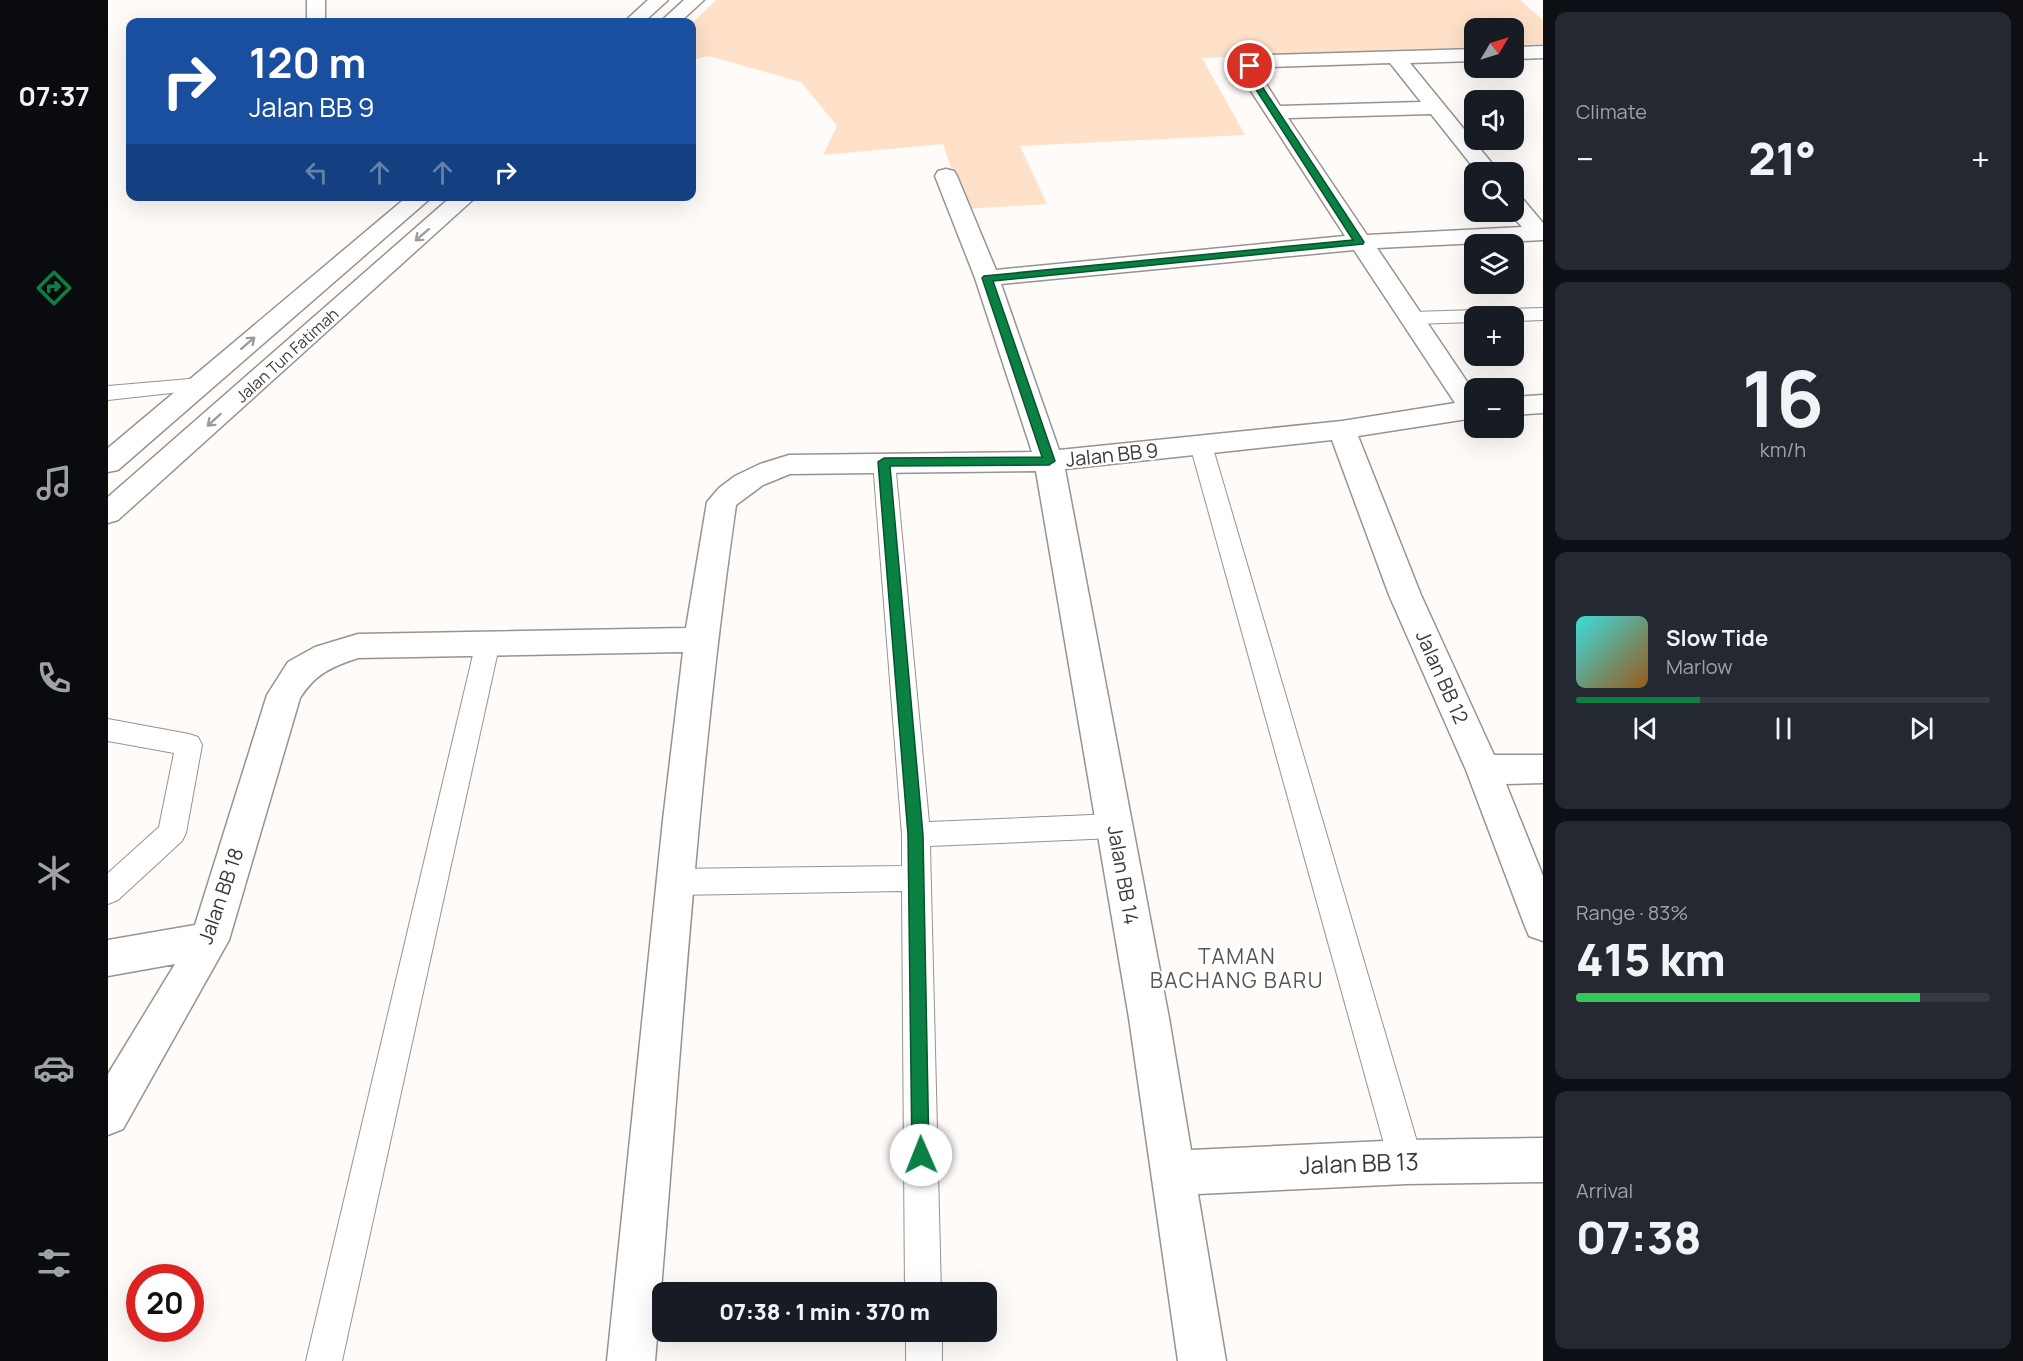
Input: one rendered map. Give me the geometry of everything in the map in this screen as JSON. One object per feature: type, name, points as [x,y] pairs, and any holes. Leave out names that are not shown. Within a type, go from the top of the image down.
[{"type":"street","points":[[316,0],[316,18]]},
{"type":"street","points":[[638,18],[659,0]]},
{"type":"street","points":[[674,18],[695,0]]},
{"type":"street","points":[[1524,53],[1543,52]]},
{"type":"street","points":[[1464,55],[1270,61],[1250,66],[1248,71],[1464,395]]},
{"type":"street","points":[[1396,58],[1480,162]]},
{"type":"street","points":[[1274,111],[1435,108]]},
{"type":"street","name":"Jalan BB 14","points":[[946,176],[987,278],[1049,461],[1174,1173],[1202,1361]]},
{"type":"street","name":"Jalan Tun Fatimah","points":[[108,463],[416,201]]},
{"type":"street","name":"Jalan Tun Fatimah","points":[[108,513],[460,201]]},
{"type":"street","points":[[1524,214],[1541,233]]},
{"type":"street","points":[[987,278],[1360,242],[1541,233]]},
{"type":"street","points":[[1524,405],[1543,404]]},
{"type":"street","name":"Jalan BB 9","points":[[701,639],[722,501],[737,486],[761,473],[789,465],[1049,461],[1342,430],[1464,410]]},
{"type":"street","name":"Jalan BB 12","points":[[1342,430],[1405,595],[1483,771],[1543,924]]},
{"type":"street","points":[[631,1361],[650,1180],[675,882],[701,639]]},
{"type":"street","name":"Jalan BB 18","points":[[108,1114],[210,940],[284,695],[300,671],[326,656],[358,646],[701,639]]},
{"type":"street","points":[[1483,771],[1543,769]]},
{"type":"street","points":[[108,958],[210,940]]},
{"type":"street","name":"Jalan BB 13","points":[[1174,1173],[1406,1162],[1543,1160]]},
{"type":"lane","points":[[1413,318],[1543,314]]},
{"type":"lane","points":[[108,393],[201,384]]},
{"type":"lane","points":[[1201,445],[1406,1162]]},
{"type":"lane","points":[[884,462],[916,835],[923,1282]]},
{"type":"lane","points":[[324,1361],[488,642]]},
{"type":"lane","points":[[108,730],[189,745],[172,833],[108,891]]},
{"type":"lane","points":[[916,835],[1114,825]]},
{"type":"lane","points":[[675,882],[915,878]]},
{"type":"lane","points":[[924,1342],[924,1361]]},
{"type":"shaded area","points":[[716,0],[1520,0],[1543,20],[1543,44],[1524,45],[1524,18],[1464,18],[1464,47],[1202,58],[1245,135],[1020,146],[1047,204],[965,209],[943,144],[823,155],[837,126],[801,82],[709,56],[696,59],[696,19]]},
{"type":"district","name":"TAMAN BACHANG BARU","points":[[1237,969]]},
{"type":"route","points":[[921,1155],[916,835],[884,462],[1049,461],[987,278],[1360,242],[1248,71],[1250,66]]}]
